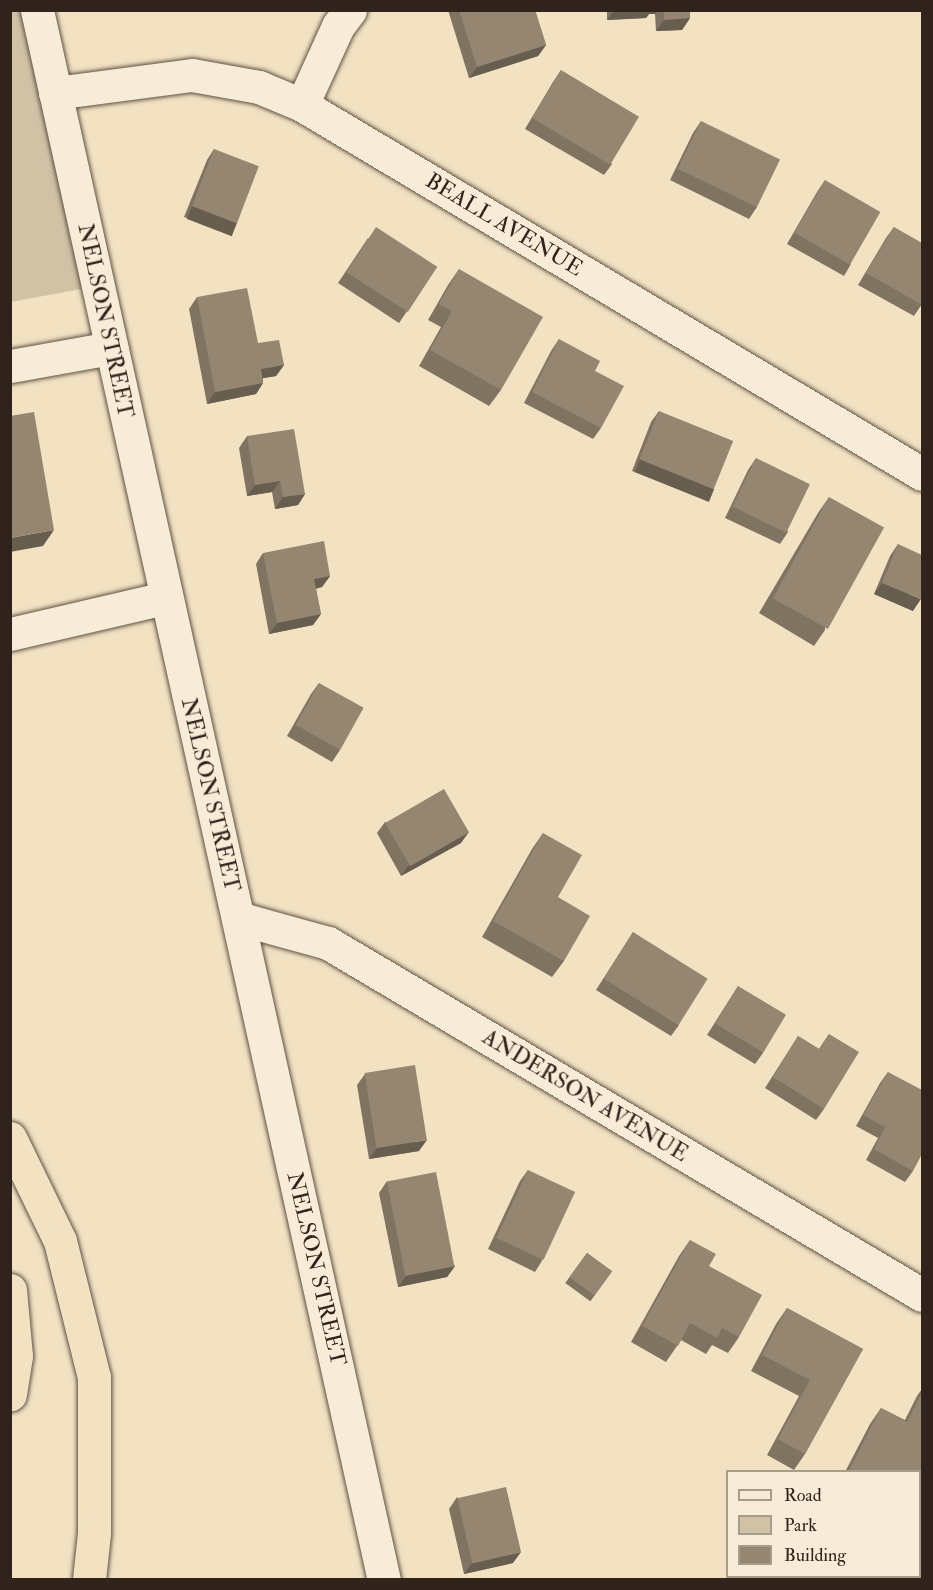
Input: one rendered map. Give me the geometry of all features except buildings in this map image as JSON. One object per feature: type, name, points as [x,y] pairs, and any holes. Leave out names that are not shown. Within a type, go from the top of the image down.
[{"type":"highway","points":[[10,1138],[60,1240],[94,1377],[94,1533],[89,1580]]},
{"type":"highway","points":[[10,1290],[16,1356],[10,1395]]},
{"type":"street","name":"NELSON STREET","points":[[37,10],[165,598],[384,1580]]},
{"type":"street","points":[[302,105],[338,26],[350,10]]},
{"type":"street","name":"BEALL AVENUE","points":[[56,93],[192,75],[259,87],[302,105],[922,474]]},
{"type":"street","points":[[10,366],[111,348]]},
{"type":"street","points":[[10,634],[165,598]]},
{"type":"street","name":"ANDERSON AVENUE","points":[[238,918],[328,943],[922,1295]]},
{"type":"green space","points":[[11,11],[37,11],[97,286],[11,302]]}]
